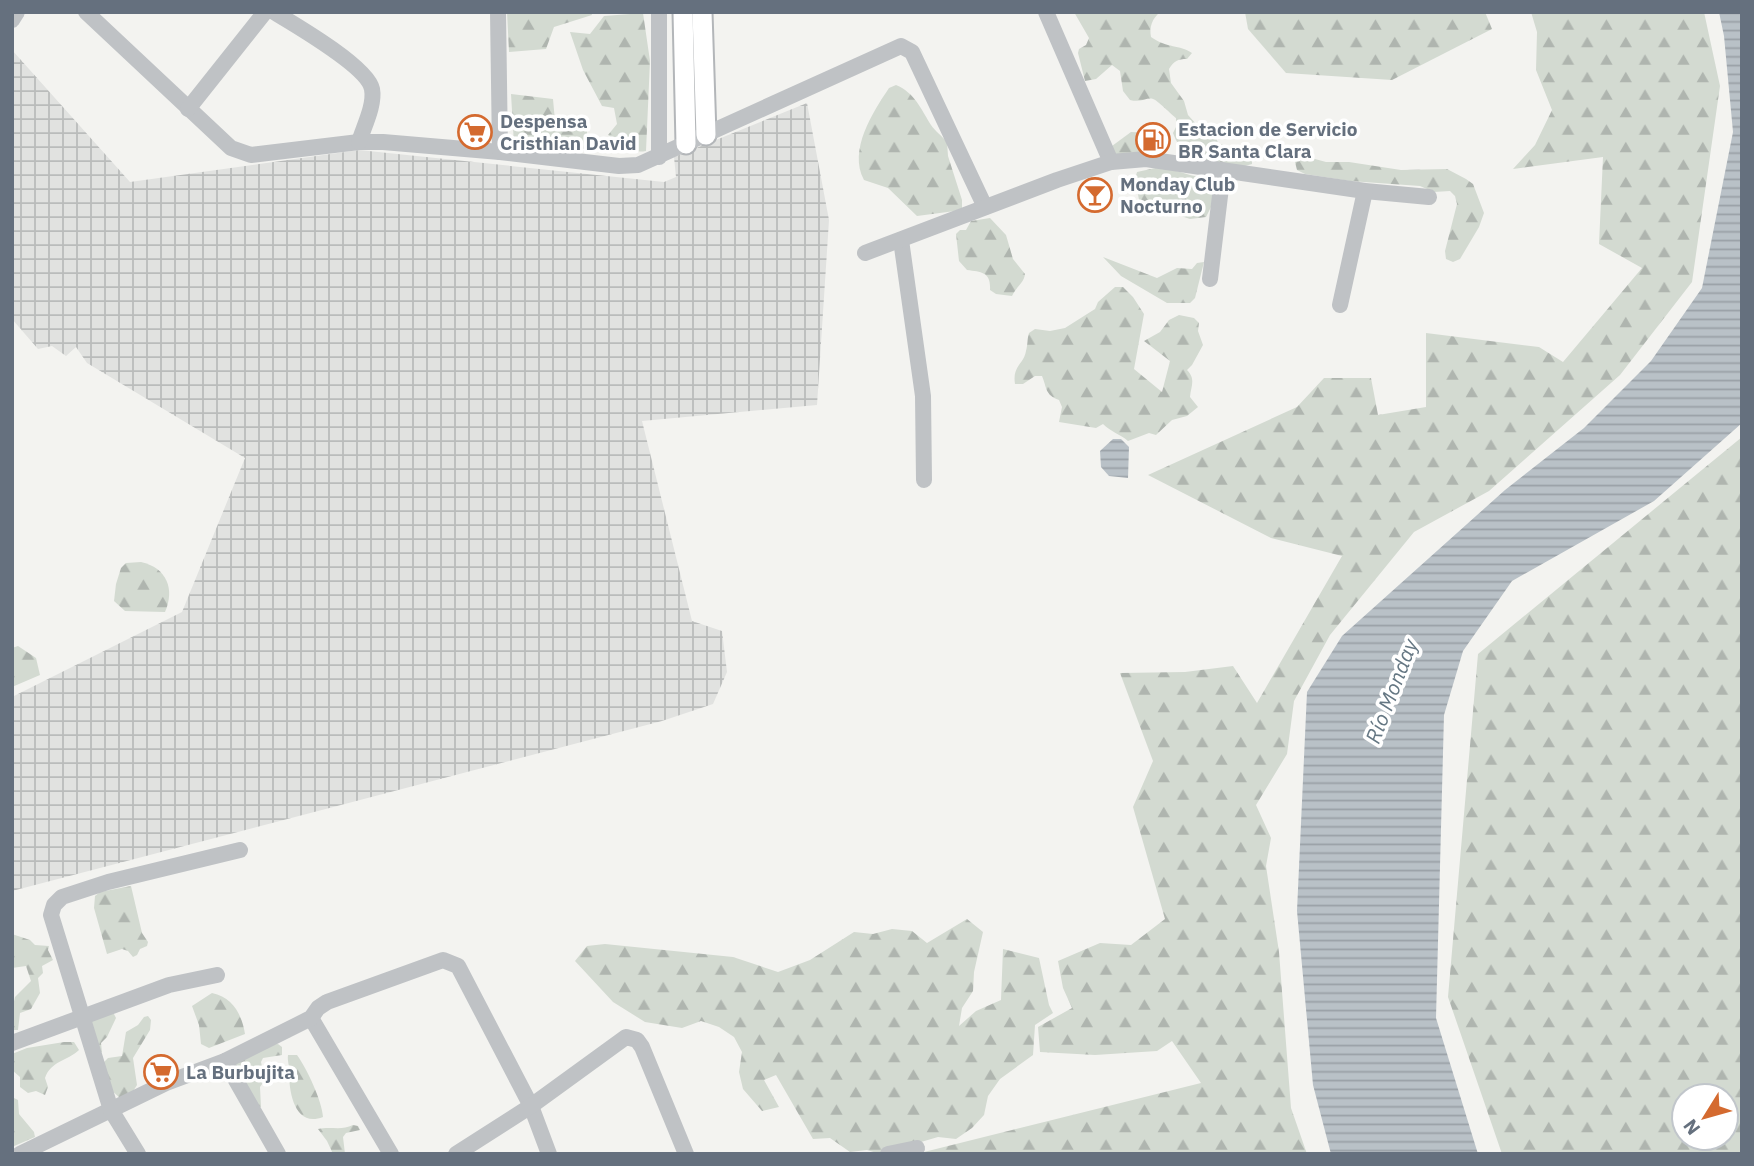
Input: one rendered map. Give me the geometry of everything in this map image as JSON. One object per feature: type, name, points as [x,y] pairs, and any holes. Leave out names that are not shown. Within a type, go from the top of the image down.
[{"type":"main road","points":[[683,12],[686,144]]},
{"type":"main road","points":[[702,12],[706,135]]},
{"type":"street","points":[[12,20],[17,12]]},
{"type":"street","points":[[86,12],[231,148],[251,155],[359,142],[500,152],[619,166],[638,165],[901,46],[912,52],[985,206]]},
{"type":"street","points":[[188,109],[265,12]]},
{"type":"street","points":[[274,12],[337,53],[366,77],[372,88],[371,105],[359,142]]},
{"type":"street","points":[[498,12],[500,152]]},
{"type":"street","points":[[659,12],[659,157]]},
{"type":"street","points":[[1046,12],[1111,162]]},
{"type":"street","points":[[865,253],[985,206],[1111,162],[1146,159],[1365,191],[1429,197]]},
{"type":"street","points":[[1210,279],[1223,171]]},
{"type":"street","points":[[1340,306],[1365,191]]},
{"type":"street","points":[[901,240],[923,396],[924,480]]},
{"type":"street","points":[[138,1154],[111,1110],[51,915],[54,905],[62,897],[108,882],[240,850]]},
{"type":"street","points":[[20,1154],[166,1083],[225,1061],[311,1017],[327,1002],[443,960],[458,966],[531,1106],[548,1154]]},
{"type":"street","points":[[12,1043],[169,985],[217,975]]},
{"type":"street","points":[[311,1017],[391,1154]]},
{"type":"street","points":[[456,1154],[531,1106],[626,1037],[638,1040],[686,1154]]},
{"type":"street","points":[[225,1061],[278,1154]]},
{"type":"street","points":[[888,1154],[917,1149]]},
{"type":"shaded area","points":[[12,50],[130,182],[359,150],[664,182],[676,177],[674,157],[807,103],[829,220],[817,405],[642,421],[692,621],[722,631],[727,672],[713,704],[662,721],[12,891],[12,697],[182,612],[245,458],[87,363],[76,347],[66,356],[52,346],[38,349],[12,319]]},
{"type":"green space","points":[[507,12],[591,12],[592,15],[554,27],[546,49],[509,52]]},
{"type":"green space","points":[[1074,12],[1160,12],[1152,23],[1151,37],[1192,53],[1187,59],[1175,62],[1169,69],[1171,83],[1184,101],[1188,115],[1197,125],[1213,129],[1218,143],[1252,156],[1252,164],[1245,166],[1212,163],[1193,158],[1178,144],[1173,133],[1176,118],[1153,99],[1130,100],[1123,91],[1120,71],[1112,65],[1096,79],[1085,81],[1078,53],[1089,38]]},
{"type":"green space","points":[[1245,12],[1485,12],[1492,29],[1392,80],[1286,73],[1248,29]]},
{"type":"green space","points":[[1531,12],[1704,12],[1720,86],[1692,282],[1620,375],[1489,491],[1414,532],[1330,635],[1294,701],[1287,754],[1256,805],[1271,838],[1266,866],[1279,952],[1291,1108],[1307,1154],[916,1154],[1201,1083],[1172,1041],[1157,1051],[1095,1055],[1040,1052],[1038,1027],[1072,1008],[1063,988],[1058,961],[1100,943],[1131,945],[1165,919],[1133,807],[1153,761],[1120,673],[1185,672],[1233,666],[1257,703],[1342,556],[1271,538],[1148,475],[1297,407],[1324,378],[1371,378],[1378,415],[1426,407],[1426,333],[1539,347],[1563,362],[1642,268],[1599,244],[1603,157],[1513,169],[1535,145],[1552,110],[1536,70],[1537,32]]},
{"type":"green space","points":[[643,13],[650,61],[646,151],[640,152],[626,148],[608,135],[617,124],[614,108],[602,106],[583,70],[570,32],[590,34],[604,16]]},
{"type":"green space","points":[[896,85],[913,97],[933,127],[947,142],[948,156],[962,208],[917,216],[888,188],[864,180],[859,156],[864,132],[889,88]]},
{"type":"green space","points":[[511,94],[553,99],[555,121],[587,120],[587,149],[514,144]]},
{"type":"green space","points":[[1131,132],[1154,133],[1166,156],[1114,156],[1112,146]]},
{"type":"green space","points":[[1304,156],[1326,162],[1349,162],[1401,170],[1447,169],[1473,184],[1484,213],[1479,227],[1460,259],[1453,262],[1446,259],[1445,251],[1457,204],[1450,191],[1434,192],[1420,186],[1350,181],[1305,174],[1297,170],[1295,162]]},
{"type":"green space","points":[[1160,167],[1215,180],[1213,203],[1206,217],[1190,219],[1169,212],[1141,210],[1135,179],[1137,172]]},
{"type":"green space","points":[[990,218],[1006,235],[1013,259],[1025,274],[1012,296],[996,294],[990,290],[987,276],[981,272],[967,270],[959,261],[956,234],[960,230],[966,230],[971,221]]},
{"type":"green space","points":[[1103,257],[1157,278],[1177,268],[1192,269],[1197,263],[1204,262],[1195,298],[1190,303],[1167,303],[1121,276]]},
{"type":"green space","points":[[1115,287],[1123,287],[1144,314],[1134,369],[1162,392],[1170,361],[1144,341],[1160,332],[1169,320],[1179,315],[1194,318],[1199,323],[1198,331],[1203,345],[1187,370],[1192,380],[1190,397],[1198,407],[1187,416],[1172,420],[1156,435],[1149,433],[1128,441],[1103,424],[1096,428],[1059,422],[1062,407],[1059,400],[1049,393],[1042,376],[1035,376],[1023,384],[1015,384],[1015,373],[1025,355],[1029,333],[1035,329],[1050,331],[1065,328],[1095,309],[1098,302]]},
{"type":"green space","points":[[1742,437],[1742,1154],[1502,1154],[1448,997],[1478,654]]},
{"type":"green space","points":[[141,562],[157,569],[167,581],[169,595],[165,612],[125,611],[114,601],[121,568],[126,563]]},
{"type":"green space","points":[[18,646],[36,658],[40,675],[12,687],[12,648]]},
{"type":"green space","points":[[131,886],[147,946],[133,957],[122,949],[107,954],[94,908],[95,896],[100,892]]},
{"type":"green space","points":[[967,919],[983,932],[974,972],[973,991],[962,1008],[959,1026],[976,1011],[1001,1000],[1003,949],[1039,958],[1053,1013],[1035,1025],[1033,1055],[1000,1079],[988,1096],[984,1115],[972,1128],[956,1139],[938,1137],[880,1154],[867,1150],[850,1152],[830,1138],[813,1139],[776,1075],[764,1080],[779,1107],[762,1111],[743,1089],[739,1072],[742,1052],[734,1037],[719,1027],[701,1021],[682,1028],[645,1022],[613,1002],[575,961],[587,946],[605,944],[733,957],[778,972],[810,960],[854,932],[873,934],[892,929],[912,931],[927,943]]},
{"type":"green space","points":[[12,934],[30,940],[35,945],[49,946],[53,960],[42,966],[43,973],[38,978],[40,993],[31,1009],[20,1013],[18,1030],[12,1030],[15,997],[31,981],[26,966],[12,968]]},
{"type":"green space","points":[[212,993],[231,1003],[242,1020],[245,1034],[209,1048],[201,1044],[199,1025],[192,1006]]},
{"type":"green space","points":[[114,1014],[116,1018],[101,1043],[102,1052],[98,1054],[91,1018]]},
{"type":"green space","points":[[148,1016],[151,1020],[150,1030],[133,1058],[137,1085],[132,1093],[120,1098],[109,1088],[102,1064],[108,1058],[122,1056],[126,1032]]},
{"type":"green space","points":[[74,1042],[79,1050],[51,1068],[45,1078],[48,1087],[45,1095],[36,1091],[28,1093],[20,1087],[20,1077],[12,1070],[12,1054],[27,1048]]},
{"type":"green space","points":[[278,1044],[282,1047],[282,1055],[263,1058],[261,1062],[265,1080],[260,1087],[261,1107],[257,1105],[235,1066],[238,1058],[263,1045]]},
{"type":"green space","points":[[288,1055],[297,1055],[305,1068],[317,1094],[323,1117],[306,1118],[296,1106],[290,1089]]},
{"type":"green space","points":[[14,1098],[18,1100],[19,1114],[35,1137],[12,1147]]},
{"type":"green space","points":[[353,1125],[360,1130],[346,1133],[343,1137],[345,1154],[333,1154],[318,1129],[344,1128]]},
{"type":"water","name":"Río Monday","points":[[1719,12],[1742,12],[1742,423],[1654,501],[1512,581],[1463,651],[1444,715],[1436,1018],[1478,1154],[1331,1154],[1313,1085],[1297,911],[1307,692],[1342,636],[1505,490],[1584,428],[1651,361],[1702,288],[1733,132],[1724,36]]},
{"type":"water","points":[[1113,439],[1121,439],[1129,447],[1128,478],[1109,476],[1101,467],[1100,451]]},
{"type":"place","name":"Despensa Cristhian David","points":[[475,132]]},
{"type":"place","name":"Estacion de Servicio BR Santa Clara","points":[[1153,140]]},
{"type":"place","name":"Monday Club Nocturno","points":[[1095,195]]},
{"type":"place","name":"La Burbujita","points":[[161,1072]]}]
